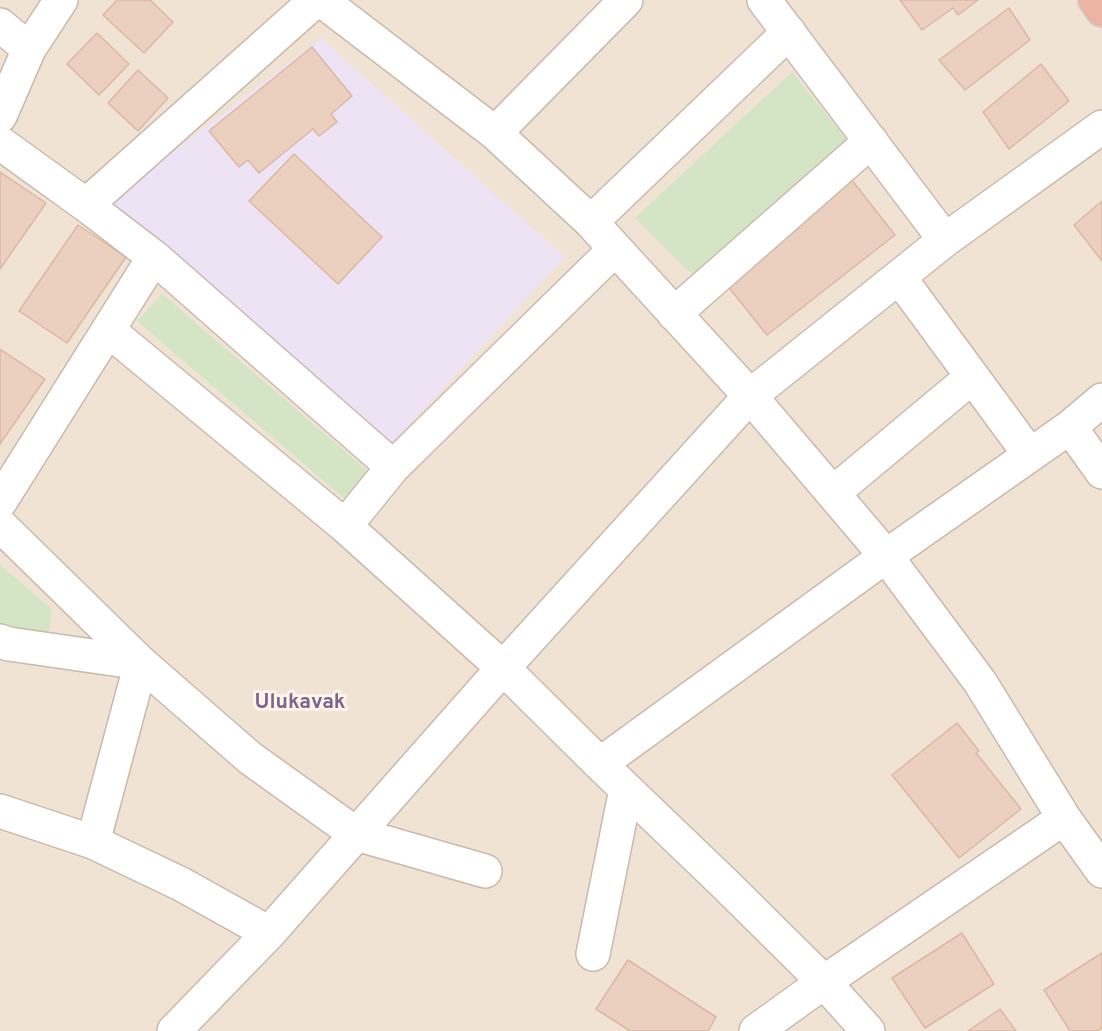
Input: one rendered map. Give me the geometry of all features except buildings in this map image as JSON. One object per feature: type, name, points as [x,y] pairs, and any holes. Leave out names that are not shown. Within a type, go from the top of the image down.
[{"type":"highway","points":[[1095,0],[1102,9]]},
{"type":"street","points":[[0,116],[29,49],[61,0]]},
{"type":"street","points":[[86,205],[316,0]]},
{"type":"street","points":[[321,0],[495,133],[591,222],[750,396],[886,556],[980,682],[1064,818],[1100,863]]},
{"type":"street","points":[[495,133],[626,0]]},
{"type":"street","points":[[764,0],[945,240]]},
{"type":"street","points":[[0,26],[29,49]]},
{"type":"street","points":[[591,222],[789,32]]},
{"type":"street","points":[[174,1031],[269,933],[503,668],[750,396],[945,240],[1102,127]]},
{"type":"street","points":[[674,314],[871,141]]},
{"type":"street","points":[[0,143],[154,256],[393,466]]},
{"type":"street","points":[[345,526],[393,466],[615,249]]},
{"type":"street","points":[[0,502],[154,256]]},
{"type":"street","points":[[899,277],[1030,455]]},
{"type":"street","points":[[108,330],[345,526],[503,668],[824,982],[868,1031]]},
{"type":"street","points":[[833,493],[972,377]]},
{"type":"street","points":[[600,764],[886,556],[1070,427],[1102,400]]},
{"type":"street","points":[[1070,427],[1102,472]]},
{"type":"street","points":[[0,525],[141,663],[250,758],[356,834],[485,871]]},
{"type":"street","points":[[0,641],[141,663]]},
{"type":"street","points":[[93,842],[141,663]]},
{"type":"street","points":[[593,954],[626,789]]},
{"type":"street","points":[[0,811],[93,842],[181,884],[269,933]]},
{"type":"street","points":[[756,1031],[1064,818]]},
{"type":"shaded area","points":[[0,0],[1102,0],[1102,1031],[0,1031]]},
{"type":"shaded area","points":[[321,38],[565,257],[391,444],[107,203]]},
{"type":"green space","points":[[792,72],[850,144],[695,277],[635,218]]},
{"type":"green space","points":[[162,294],[370,473],[346,500],[137,321]]},
{"type":"green space","points":[[0,565],[52,609],[48,639],[0,624]]},
{"type":"district","name":"Ulukavak","points":[[300,704]]}]
